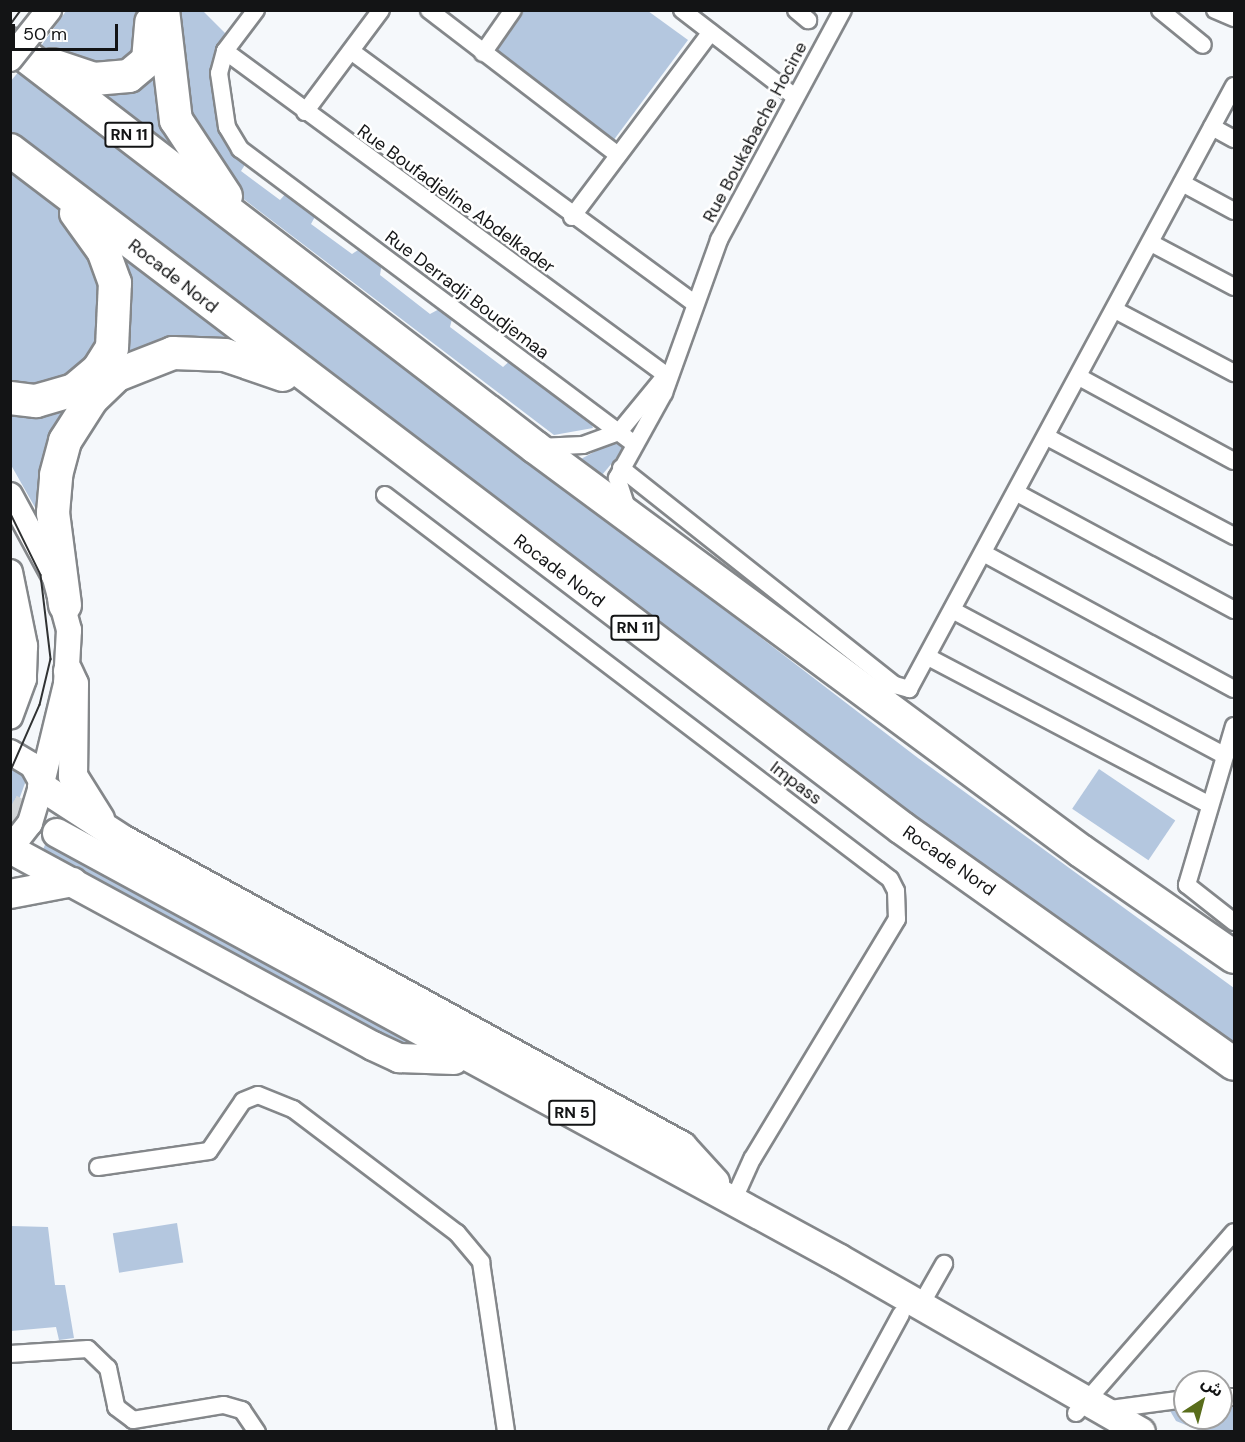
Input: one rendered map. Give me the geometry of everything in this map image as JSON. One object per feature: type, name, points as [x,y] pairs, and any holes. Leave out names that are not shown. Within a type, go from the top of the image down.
[{"type":"highway","points":[[17,54],[94,79],[129,76],[152,50],[153,28],[146,10]]},
{"type":"highway","points":[[163,10],[176,120],[248,226]]},
{"type":"highway","name":"RN 11","points":[[17,54],[248,226],[645,529],[1230,944]]},
{"type":"highway","name":"Rocade Nord","points":[[10,150],[343,407],[902,828],[1234,1064]]},
{"type":"highway","points":[[10,398],[42,400],[74,390],[98,370],[116,333],[118,302],[104,252],[47,178]]},
{"type":"highway","points":[[65,605],[52,513],[56,475],[73,426],[117,375],[156,357],[205,352],[253,363],[343,407]]},
{"type":"highway","points":[[10,622],[10,679]]},
{"type":"highway","points":[[68,671],[74,684],[73,776],[87,805],[122,839]]},
{"type":"highway","points":[[42,785],[72,808],[122,839],[682,1146],[733,1201]]},
{"type":"highway","points":[[19,854],[72,808]]},
{"type":"highway","name":"RN 5","points":[[910,1311],[733,1201],[56,837],[1093,1414],[1141,1431]]},
{"type":"highway","name":"RN 5","points":[[19,854],[373,1047],[399,1058],[454,1060]]},
{"type":"highway","points":[[10,894],[74,882]]},
{"type":"main road","points":[[17,54],[49,10]]},
{"type":"main road","points":[[10,495],[65,605],[68,671],[42,785],[19,854]]},
{"type":"main road","points":[[10,573],[25,646],[24,679],[10,717]]},
{"type":"main road","points":[[10,752],[32,765],[42,785]]},
{"type":"street","points":[[225,51],[256,10]]},
{"type":"street","points":[[304,112],[381,10]]},
{"type":"street","points":[[429,10],[618,155]]},
{"type":"street","points":[[483,53],[513,10]]},
{"type":"street","points":[[682,10],[795,97]]},
{"type":"street","name":"Rue Boukabache Hocine","points":[[693,302],[719,240],[843,10]]},
{"type":"street","points":[[1160,10],[1203,45]]},
{"type":"street","points":[[1215,10],[1234,18]]},
{"type":"street","points":[[572,217],[711,33]]},
{"type":"street","name":"Rue Boufadjeline Abdelkader","points":[[225,51],[304,112],[666,375]]},
{"type":"street","name":"Rue Derradji Boudjemaa","points":[[225,51],[220,94],[227,127],[240,149],[633,443]]},
{"type":"street","points":[[351,51],[572,217],[693,302],[666,375],[664,393],[633,443],[621,468],[619,492],[645,529]]},
{"type":"street","points":[[621,468],[895,685],[909,689],[985,554],[1234,86]]},
{"type":"street","points":[[1212,127],[1234,139]]},
{"type":"street","points":[[1182,183],[1234,211]]},
{"type":"street","points":[[1150,243],[1234,287]]},
{"type":"street","points":[[1115,310],[1234,373]]},
{"type":"street","points":[[535,447],[584,445],[619,432],[666,375]]},
{"type":"street","points":[[1079,377],[1234,461]]},
{"type":"street","points":[[1047,437],[1234,536]]},
{"type":"street","points":[[1017,493],[1234,610]]},
{"type":"street","name":"Impass","points":[[385,495],[890,879],[896,891],[897,919],[752,1159],[733,1201]]},
{"type":"street","points":[[985,554],[1234,689]]},
{"type":"street","points":[[954,611],[1224,756]]},
{"type":"street","points":[[928,657],[1210,805]]},
{"type":"street","points":[[1230,944],[1187,885],[1234,726]]},
{"type":"street","points":[[98,1167],[209,1151],[243,1101],[258,1095],[293,1109],[457,1233],[481,1262],[506,1431]]},
{"type":"street","points":[[1093,1414],[1234,1232]]},
{"type":"street","points":[[837,1431],[910,1311],[944,1264]]},
{"type":"street","points":[[10,1354],[88,1349],[108,1368],[116,1407],[133,1420],[224,1405],[242,1410],[257,1431]]},
{"type":"street","points":[[1093,1414],[1173,1401]]},
{"type":"shaded area","points":[[66,11],[139,11],[148,38],[123,73],[51,53],[41,46]]},
{"type":"shaded area","points":[[171,11],[203,11],[228,36],[212,69],[213,96],[218,128],[248,160],[241,171],[280,200],[288,191],[317,213],[311,224],[352,254],[361,248],[382,263],[380,275],[430,314],[443,307],[453,315],[450,327],[503,367],[512,359],[590,420],[593,428],[554,435],[237,194],[183,126]]},
{"type":"shaded area","points":[[524,11],[648,11],[688,40],[613,141],[493,52]]},
{"type":"shaded area","points":[[154,63],[187,159],[91,86]]},
{"type":"shaded area","points":[[20,70],[918,758],[1234,988],[1234,1047],[887,799],[11,136],[10,82]]},
{"type":"shaded area","points":[[10,173],[59,209],[99,259],[105,340],[67,384],[11,386]]},
{"type":"shaded area","points":[[109,246],[250,355],[107,367]]},
{"type":"shaded area","points":[[86,392],[45,525],[11,465],[10,413],[36,417],[66,409]]},
{"type":"shaded area","points":[[620,438],[628,444],[602,475],[581,459]]},
{"type":"shaded area","points":[[11,760],[27,778],[11,821]]},
{"type":"shaded area","points":[[1099,769],[1175,820],[1148,860],[1072,809]]},
{"type":"shaded area","points":[[65,817],[674,1146],[169,907],[420,1046],[403,1048],[41,854],[54,824]]},
{"type":"shaded area","points":[[177,1223],[183,1263],[119,1273],[113,1233]]},
{"type":"shaded area","points":[[11,1226],[48,1227],[55,1285],[65,1285],[74,1338],[59,1340],[56,1327],[11,1331]]},
{"type":"shaded area","points":[[1234,1403],[1234,1431],[1198,1430],[1233,1430]]},
{"type":"tunnel","points":[[10,808],[57,833]]},
{"type":"tram line","points":[[10,25],[21,10]]},
{"type":"tram line","points":[[10,40],[33,10]]},
{"type":"tram line","points":[[10,512],[41,575],[51,659],[40,705],[10,773]]}]
